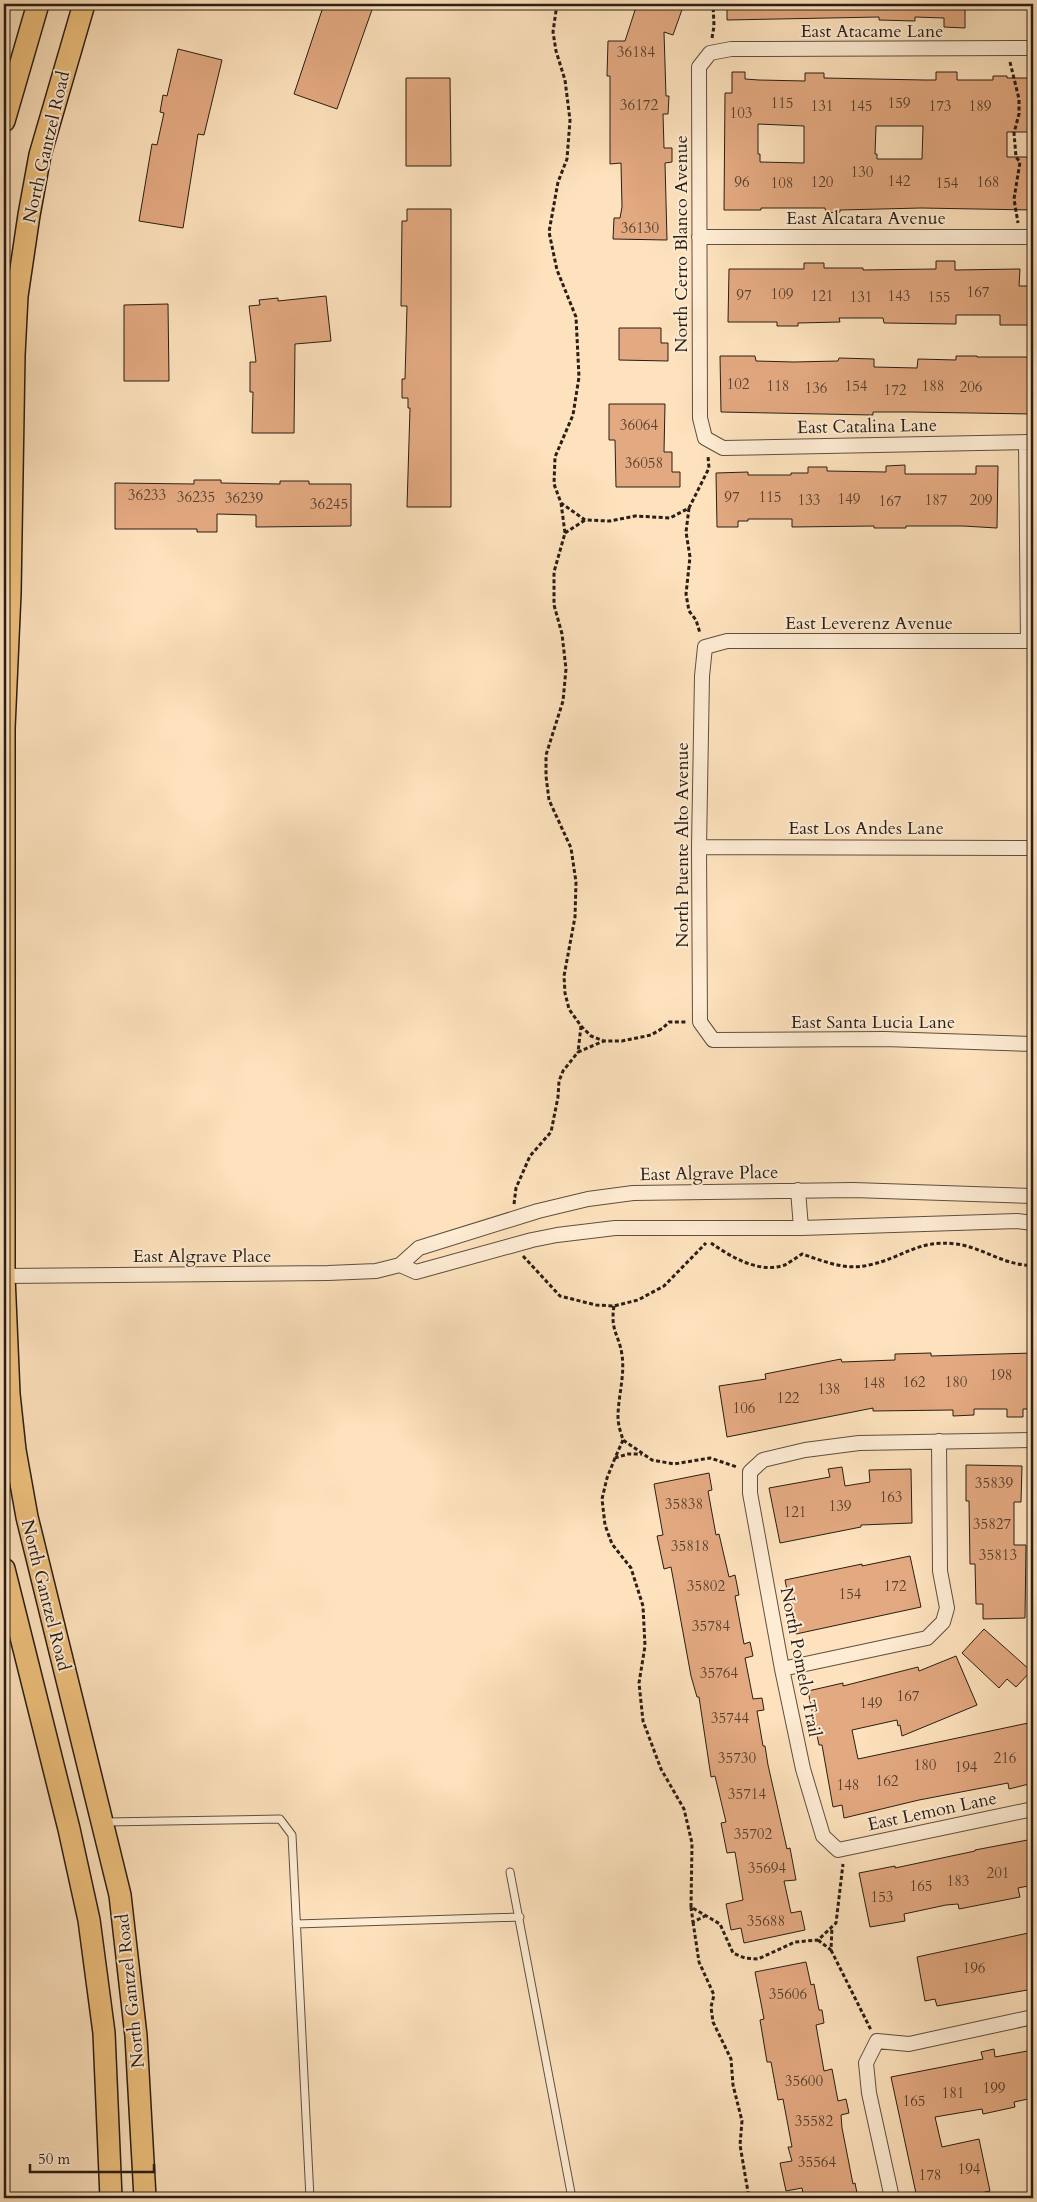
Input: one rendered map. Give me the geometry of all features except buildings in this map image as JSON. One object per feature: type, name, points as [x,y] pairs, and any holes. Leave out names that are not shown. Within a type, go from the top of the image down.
[{"type":"main road","points":[[4,121],[38,4]]},
{"type":"main road","name":"North Gantzel Road","points":[[84,4],[40,155],[17,296],[14,355],[10,593],[4,728],[4,1276],[9,1394],[15,1450],[27,1517],[120,1895],[136,2036],[145,2198]]},
{"type":"main road","name":"North Gantzel Road","points":[[4,1569],[69,1829],[90,1929],[104,2033],[111,2198]]},
{"type":"street","name":"East Atacame Lane","points":[[710,53],[731,49],[1033,48]]},
{"type":"street","name":"North Cerro Blanco Avenue","points":[[705,438],[700,418],[699,66],[710,53]]},
{"type":"street","name":"East Alcatara Avenue","points":[[699,237],[1033,237]]},
{"type":"street","name":"East Catalina Lane","points":[[705,438],[723,448],[1030,442]]},
{"type":"street","points":[[1030,442],[1031,641]]},
{"type":"street","name":"East Leverenz Avenue","points":[[705,647],[727,641],[1031,641]]},
{"type":"street","name":"North Puente Alto Avenue","points":[[700,1022],[699,847],[702,676],[705,647]]},
{"type":"street","name":"East Los Andes Lane","points":[[699,847],[1033,848]]},
{"type":"street","name":"East Santa Lucia Lane","points":[[700,1022],[713,1040],[885,1039],[1033,1044]]},
{"type":"street","points":[[798,1190],[801,1228]]},
{"type":"street","name":"East Algrave Place","points":[[4,1276],[376,1271],[400,1265],[418,1248],[538,1211],[578,1201],[633,1194],[853,1190],[1033,1196]]},
{"type":"street","name":"East Algrave Place","points":[[400,1265],[416,1272],[519,1243],[582,1231],[645,1227],[801,1228],[1017,1221],[1033,1223]]},
{"type":"street","points":[[750,1472],[763,1460],[804,1450],[859,1443],[939,1440],[1033,1440]]},
{"type":"street","points":[[782,1669],[927,1638],[943,1622],[947,1608],[940,1571],[939,1440]]},
{"type":"street","name":"North Pomelo Trail","points":[[750,1472],[750,1493],[782,1669],[803,1769],[823,1836],[838,1850]]},
{"type":"street","name":"East Lemon Lane","points":[[838,1850],[1033,1809]]},
{"type":"street","points":[[892,2198],[869,2093],[866,2063],[877,2041],[908,2044],[1033,2016]]},
{"type":"lane","points":[[103,1822],[280,1819],[292,1835],[310,2198]]},
{"type":"lane","points":[[510,1872],[572,2198]]},
{"type":"lane","points":[[296,1924],[520,1917]]},
{"type":"path","points":[[557,4],[553,32],[556,51],[565,80],[570,120],[567,158],[558,182],[549,232],[555,262],[576,317],[579,377],[574,415],[555,457],[554,484],[561,503],[565,533],[554,572],[554,605],[562,634],[566,677],[564,701],[546,755],[546,776],[549,800],[571,848],[576,882],[575,917],[564,976],[565,993],[569,1009],[581,1026],[591,1036],[604,1041]]},
{"type":"path","points":[[710,53],[714,26],[713,4]]},
{"type":"path","points":[[1009,49],[1018,99],[1018,114],[1014,134],[1016,157],[1020,162],[1014,199],[1018,214],[1018,237]]},
{"type":"path","points":[[705,438],[709,468],[689,508],[686,532],[690,557],[686,594],[689,611],[696,620],[705,647]]},
{"type":"path","points":[[561,503],[585,520],[610,521],[636,516],[670,518],[689,508]]},
{"type":"path","points":[[565,533],[585,520]]},
{"type":"path","points":[[581,1026],[578,1052],[604,1041],[651,1035],[669,1022],[700,1022]]},
{"type":"path","points":[[614,1306],[612,1318],[614,1331],[622,1353],[623,1368],[618,1419],[623,1440],[607,1478],[602,1500],[605,1525],[612,1544],[631,1568],[643,1606],[646,1646],[639,1684],[643,1722],[661,1769],[684,1808],[692,1843],[691,1907],[699,1962],[714,1995],[712,2007],[713,2022],[731,2059],[733,2085],[742,2121],[740,2145],[750,2198]]},
{"type":"path","points":[[623,1440],[652,1460],[674,1464],[710,1458],[728,1462],[750,1472]]},
{"type":"path","points":[[615,1458],[628,1454],[643,1454]]},
{"type":"path","points":[[691,1907],[720,1924],[732,1953],[745,1958],[758,1959],[795,1942],[818,1940],[836,1923],[844,1865],[838,1850]]},
{"type":"path","points":[[693,1922],[705,1916]]},
{"type":"path","points":[[831,1950],[832,1927]]},
{"type":"path","points":[[818,1940],[831,1950],[877,2041]]}]
